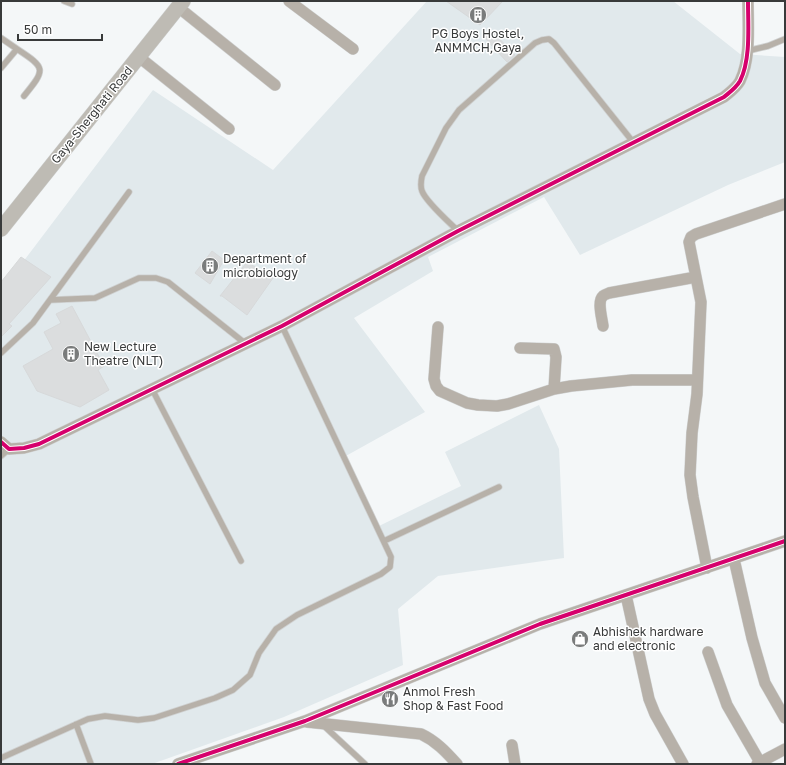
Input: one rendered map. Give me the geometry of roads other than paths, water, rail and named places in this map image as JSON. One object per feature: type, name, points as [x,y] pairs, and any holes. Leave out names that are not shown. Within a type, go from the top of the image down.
[{"type":"main road","name":"Gaya-Sherghati Road","points":[[1,228],[180,4]]},
{"type":"street","points":[[289,1],[352,49]]},
{"type":"street","points":[[4,449],[24,448],[39,444],[246,344],[458,231],[724,97],[740,82],[747,51],[748,1]]},
{"type":"street","points":[[180,4],[275,85]]},
{"type":"street","points":[[139,57],[229,129]]},
{"type":"street","points":[[707,568],[690,475],[702,302],[689,248],[689,242],[691,237],[696,234],[785,204]]},
{"type":"street","points":[[603,326],[600,305],[603,296],[609,293],[696,277]]},
{"type":"street","points":[[438,326],[434,379],[436,386],[440,391],[467,403],[497,406],[570,386],[632,380],[697,380]]},
{"type":"street","points":[[520,348],[554,349],[556,357],[554,390]]},
{"type":"street","points":[[178,764],[198,761],[305,721],[540,624],[785,541]]},
{"type":"street","points":[[734,559],[752,638],[765,683],[785,718]]},
{"type":"street","points":[[626,595],[649,699],[654,714],[683,764]]},
{"type":"street","points":[[708,652],[727,705],[759,763],[785,749]]},
{"type":"street","points":[[305,721],[421,734],[439,744],[457,764]]},
{"type":"street","points":[[512,745],[515,764]]},
{"type":"lane","points":[[64,1],[72,4]]},
{"type":"lane","points":[[1,38],[37,62],[40,68],[36,81],[24,96]]},
{"type":"lane","points":[[458,231],[422,192],[422,176],[446,128],[459,110],[535,43],[549,39],[554,43],[634,142]]},
{"type":"lane","points":[[747,51],[768,46],[785,39]]},
{"type":"lane","points":[[1,68],[17,49]]},
{"type":"lane","points":[[1,354],[32,323],[129,192]]},
{"type":"lane","points":[[50,300],[95,298],[139,278],[156,278],[168,282],[246,344]]},
{"type":"lane","points":[[1,758],[88,720],[105,716],[138,720],[154,718],[215,698],[233,690],[250,674],[259,653],[276,630],[297,616],[382,574],[390,567],[391,557],[384,541],[282,326]]},
{"type":"lane","points":[[152,389],[241,561]]},
{"type":"lane","points":[[384,541],[499,487]]},
{"type":"lane","points":[[320,723],[365,764]]},
{"type":"lane","points":[[76,724],[91,764]]},
{"type":"place","name":"PG Boys Hostel, ANMMCH,Gaya","points":[[478,15]]},
{"type":"place","name":"Department of microbiology","points":[[210,266]]},
{"type":"place","name":"New Lecture Theatre (NLT)","points":[[71,354]]},
{"type":"place","name":"Abhishek hardware and electronic","points":[[580,639]]},
{"type":"place","name":"Anmol Fresh Shop & Fast Food","points":[[390,699]]}]
